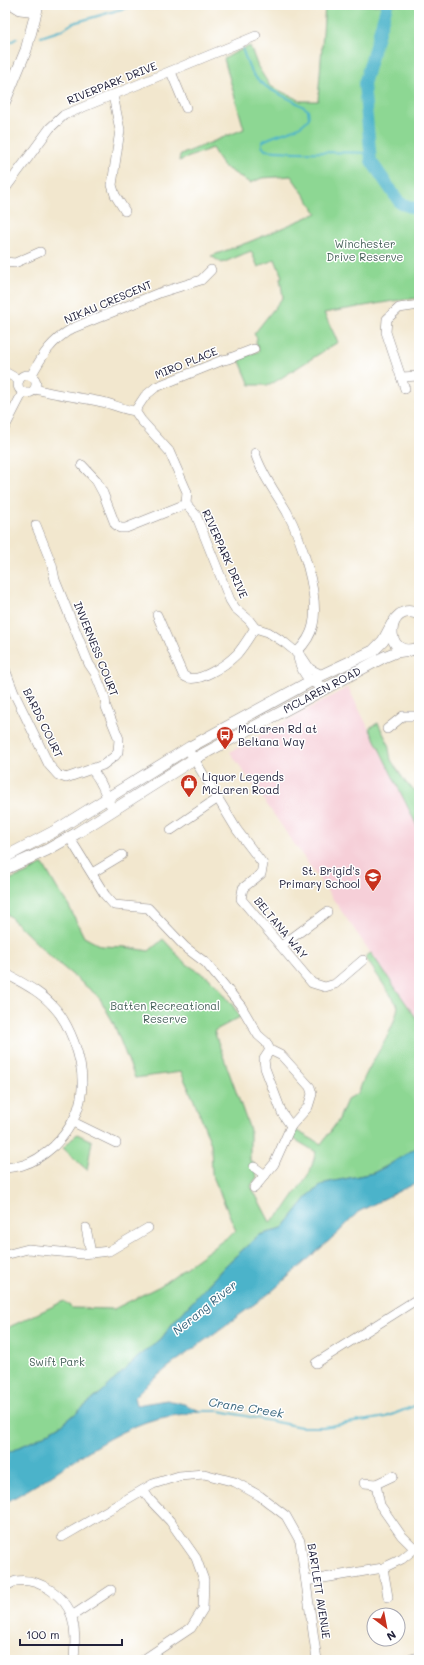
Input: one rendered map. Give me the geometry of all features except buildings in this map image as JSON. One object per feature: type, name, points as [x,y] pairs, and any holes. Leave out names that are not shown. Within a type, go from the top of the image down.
[{"type":"main road","points":[[5,101],[20,69],[38,9]]},
{"type":"main road","points":[[415,650],[399,646],[394,642],[391,630],[392,624],[403,613],[418,612]]},
{"type":"main road","name":"MCLAREN ROAD","points":[[6,854],[46,836],[188,748],[322,675],[373,650],[383,641],[392,624]]},
{"type":"main road","name":"MCLAREN ROAD","points":[[5,869],[70,837],[194,758],[384,656],[396,652],[415,650]]},
{"type":"main road","points":[[411,1660],[419,1658]]},
{"type":"street","points":[[12,5],[20,10],[25,8],[38,9]]},
{"type":"street","name":"RIVERPARK DRIVE","points":[[5,189],[50,128],[64,115],[256,36]]},
{"type":"street","points":[[171,72],[186,108]]},
{"type":"street","points":[[114,95],[120,130],[112,185],[114,195],[124,212]]},
{"type":"street","points":[[5,262],[15,263],[40,252]]},
{"type":"street","name":"NIKAU CRESCENT","points":[[32,376],[41,358],[53,342],[68,331],[159,293],[201,280],[211,270]]},
{"type":"street","points":[[405,389],[386,332],[387,319],[399,308],[419,305]]},
{"type":"street","name":"MIRO PLACE","points":[[134,411],[146,396],[161,384],[254,349]]},
{"type":"street","points":[[5,372],[19,380]]},
{"type":"street","points":[[35,389],[36,382],[32,376],[26,375],[19,380],[18,388],[22,392],[28,393],[35,389],[54,394],[103,402],[126,410],[134,411]]},
{"type":"street","points":[[401,377],[419,376]]},
{"type":"street","points":[[5,427],[22,392]]},
{"type":"street","name":"RIVERPARK DRIVE","points":[[134,411],[166,446],[173,458],[187,492],[186,504],[196,515],[232,605],[249,620],[254,628],[268,632],[285,643],[302,657],[310,669],[322,675]]},
{"type":"street","points":[[255,453],[259,466],[288,513],[300,542],[310,574],[315,614],[313,626],[306,642],[296,653]]},
{"type":"street","points":[[82,465],[96,480],[103,493],[115,524],[120,528],[126,528],[186,504]]},
{"type":"street","name":"INVERNESS COURT","points":[[36,525],[52,565],[55,580],[89,664],[95,673],[105,698],[106,707],[119,739],[119,747],[115,756],[103,764],[91,769]]},
{"type":"street","points":[[157,615],[181,671],[184,676],[189,679],[199,678],[228,662],[241,649],[254,628]]},
{"type":"street","name":"RIVERPARK DRIVE","points":[[296,653],[298,661],[309,682]]},
{"type":"street","name":"BARDS COURT","points":[[5,669],[14,693],[53,771],[66,778],[91,769]]},
{"type":"street","points":[[309,682],[327,687]]},
{"type":"street","points":[[387,729],[403,716],[419,716]]},
{"type":"street","name":"BELTANA WAY","points":[[188,748],[237,830],[263,864],[261,874],[242,888],[241,898],[312,983],[325,987],[335,984],[363,960]]},
{"type":"street","points":[[91,769],[92,778],[99,793],[107,799],[113,810]]},
{"type":"street","points":[[172,830],[218,798]]},
{"type":"street","points":[[70,837],[105,896],[114,906],[148,908],[185,947],[206,963],[241,1006],[258,1035],[266,1042],[270,1050],[282,1056],[310,1087],[312,1094],[308,1107],[292,1126],[274,1164],[254,1188]]},
{"type":"street","points":[[92,873],[122,855]]},
{"type":"street","points":[[281,946],[326,912]]},
{"type":"street","points":[[5,973],[42,995],[54,1006],[69,1030],[78,1053],[82,1076],[81,1096],[74,1122],[64,1136],[46,1154],[24,1165],[5,1168]]},
{"type":"street","points":[[270,1050],[264,1059],[265,1068],[282,1113],[292,1126]]},
{"type":"street","points":[[74,1122],[116,1143]]},
{"type":"street","points":[[254,1167],[265,1175]]},
{"type":"street","points":[[86,1228],[91,1253]]},
{"type":"street","points":[[5,1255],[28,1249],[82,1254],[109,1251],[148,1228]]},
{"type":"street","points":[[316,1363],[419,1298]]},
{"type":"street","name":"BARTLETT AVENUE","points":[[62,1537],[153,1484],[179,1476],[204,1474],[235,1482],[260,1496],[286,1516],[300,1541],[317,1660]]},
{"type":"street","points":[[364,1483],[376,1484],[393,1476]]},
{"type":"street","points":[[306,1581],[383,1568],[402,1559],[417,1547],[401,1534],[380,1505],[376,1484]]},
{"type":"street","points":[[143,1490],[150,1500],[170,1521],[196,1558],[204,1580],[203,1609],[191,1628],[143,1660]]},
{"type":"street","points":[[383,1568],[388,1597]]},
{"type":"street","points":[[5,1586],[16,1581],[33,1582],[51,1590],[64,1602],[72,1616],[76,1643],[74,1660]]},
{"type":"street","points":[[72,1616],[111,1590]]},
{"type":"shaded area","name":"St. Brigid's Primary School","points":[[348,687],[419,830],[419,1022],[230,752]]},
{"type":"green space","name":"Winchester Drive Reserve","points":[[325,5],[419,5],[419,207],[402,204],[419,211],[419,298],[324,313],[338,342],[270,385],[250,385],[239,359],[259,351],[256,342],[257,338],[254,334],[283,297],[280,278],[282,277],[275,259],[258,267],[251,251],[222,263],[211,256],[249,242],[317,213],[291,176],[262,178],[250,183],[223,166],[212,148],[179,161],[180,155],[244,129],[224,59],[250,46],[258,67],[270,86],[301,101],[318,101]]},
{"type":"green space","points":[[378,723],[388,743],[391,760],[406,783],[419,794],[419,830],[369,728]]},
{"type":"green space","points":[[43,864],[58,890],[66,900],[84,937],[101,946],[125,947],[149,951],[163,939],[185,963],[209,978],[219,988],[240,1017],[214,1031],[250,1130],[250,1161],[253,1162],[257,1177],[251,1186],[270,1222],[283,1211],[310,1172],[316,1152],[289,1136],[293,1129],[321,1144],[338,1121],[347,1100],[359,1092],[368,1070],[391,1029],[398,1006],[365,957],[371,953],[419,1022],[419,1146],[373,1173],[325,1183],[310,1194],[282,1229],[259,1235],[227,1264],[173,1323],[161,1339],[137,1358],[102,1392],[64,1423],[37,1439],[5,1454],[5,1329],[64,1301],[72,1308],[114,1309],[160,1286],[236,1231],[212,1174],[211,1144],[181,1072],[135,1078],[113,1022],[99,997],[52,958],[5,912],[5,881],[25,874]]},
{"type":"green space","points":[[77,1134],[92,1141],[87,1170],[63,1148]]},
{"type":"water","points":[[419,1146],[419,1181],[358,1212],[340,1231],[271,1292],[171,1365],[134,1397],[136,1405],[167,1400],[184,1404],[200,1411],[152,1420],[133,1427],[96,1446],[5,1503],[5,1454],[37,1439],[64,1423],[102,1392],[137,1358],[161,1339],[173,1323],[227,1264],[259,1235],[282,1229],[310,1194],[325,1183],[373,1173]]},
{"type":"waterway","points":[[41,37],[62,30],[73,23],[136,5]]},
{"type":"waterway","name":"Nerang River","points":[[387,5],[364,84],[371,161],[400,203],[419,210]]},
{"type":"waterway","points":[[5,46],[17,38]]},
{"type":"waterway","points":[[242,48],[253,74],[265,86],[308,110],[309,118],[299,127],[262,142],[262,146],[265,150],[291,152],[370,153]]},
{"type":"waterway","name":"Crane Creek","points":[[199,1411],[220,1411],[301,1427],[323,1427],[386,1417],[419,1404]]},
{"type":"place","name":"McLaren Rd at Beltana Way","points":[[225,750]]},
{"type":"place","name":"Liquor Legends McLaren Road","points":[[189,798]]},
{"type":"place","name":"St. Brigid's Primary School","points":[[373,892]]},
{"type":"park label","name":"Batten Recreational Reserve","points":[[165,1012]]},
{"type":"park label","name":"Swift Park","points":[[57,1362]]}]
